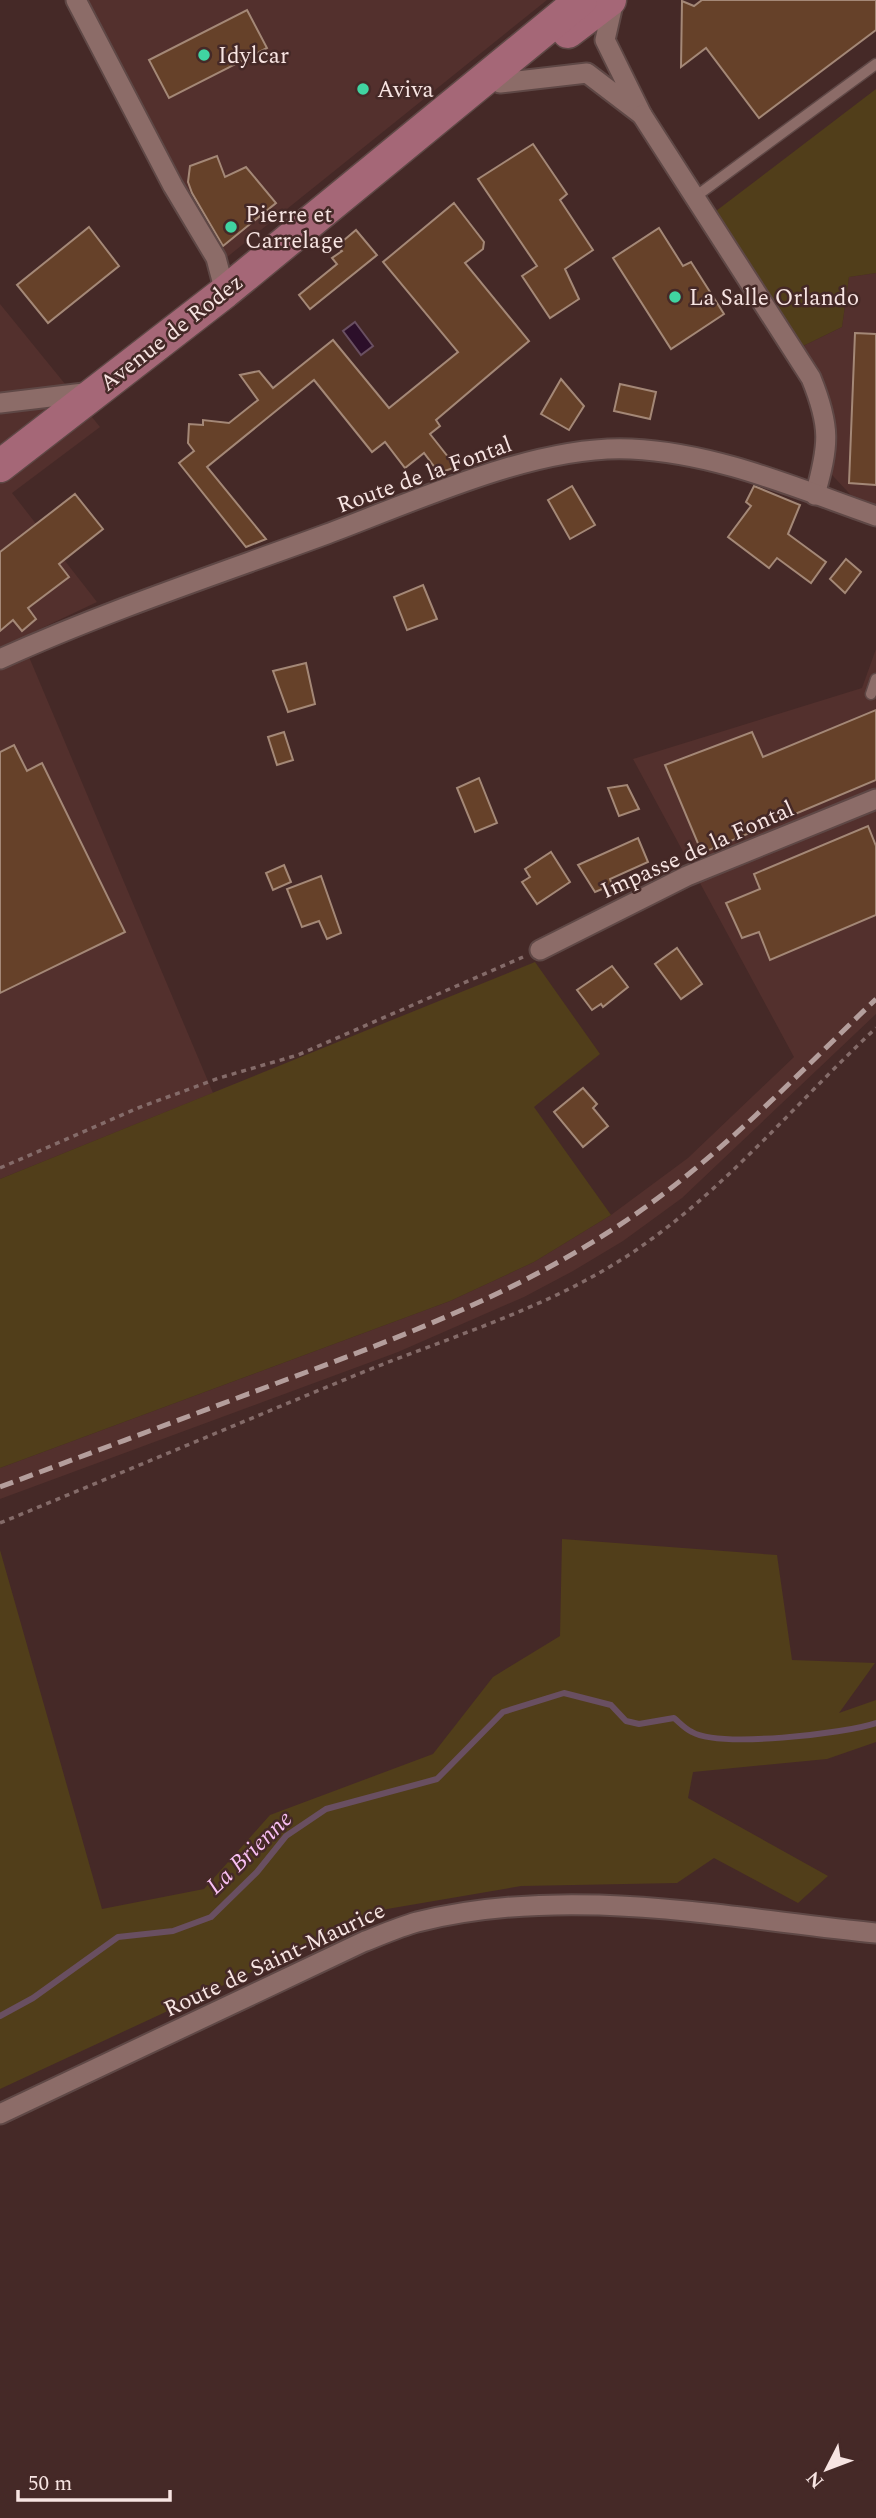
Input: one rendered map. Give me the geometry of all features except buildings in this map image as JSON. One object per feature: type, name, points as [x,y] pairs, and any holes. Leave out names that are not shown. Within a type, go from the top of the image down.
[{"type":"main road","name":"Avenue de Rodez","points":[[0,466],[225,292],[581,0]]},
{"type":"main road","name":"Avenue de Rodez","points":[[340,197],[612,0]]},
{"type":"street","points":[[76,0],[173,186],[216,258],[225,292]]},
{"type":"street","points":[[612,0],[604,40],[642,115],[811,378],[823,407],[828,449],[815,495]]},
{"type":"street","points":[[500,83],[587,73],[642,115]]},
{"type":"street","points":[[0,403],[93,392]]},
{"type":"street","name":"Route de la Fontal","points":[[0,659],[54,635],[156,597],[503,470],[563,452],[631,449],[723,462],[876,516]]},
{"type":"street","name":"Impasse de la Fontal","points":[[540,950],[687,876],[876,799]]},
{"type":"street","name":"Route de Saint-Maurice","points":[[0,2115],[363,1942],[415,1922],[439,1917],[558,1905],[635,1906],[876,1933]]},
{"type":"lane","points":[[695,197],[876,64]]},
{"type":"lane","points":[[871,694],[876,679]]},
{"type":"path","points":[[0,1168],[219,1078],[298,1055],[540,950]]},
{"type":"path","points":[[0,1523],[359,1374],[467,1335],[574,1288],[663,1230],[733,1169],[876,1028]]},
{"type":"shaded area","points":[[85,0],[547,0],[216,266]]},
{"type":"shaded area","points":[[876,89],[876,273],[849,277],[842,327],[803,346],[716,211]]},
{"type":"shaded area","points":[[876,273],[876,522],[819,461],[803,346],[842,327],[849,277]]},
{"type":"shaded area","points":[[0,304],[100,427],[12,493],[97,602],[21,638],[213,1093],[0,1179]]},
{"type":"shaded area","points":[[355,322],[373,346],[361,355],[343,331]]},
{"type":"shaded area","points":[[876,649],[876,1014],[682,1198],[623,1241],[573,1271],[524,1297],[398,1352],[0,1499],[0,1468],[450,1301],[534,1262],[611,1215],[688,1158],[794,1057],[633,759],[862,688]]},
{"type":"shaded area","points":[[535,962],[600,1054],[534,1107],[611,1215],[534,1262],[450,1301],[0,1468],[0,1179]]},
{"type":"shaded area","points":[[562,1539],[777,1555],[792,1660],[875,1663],[839,1713],[876,1700],[876,1742],[827,1759],[693,1772],[688,1798],[828,1876],[798,1903],[714,1858],[677,1883],[521,1886],[387,1909],[0,2089],[0,1550],[102,1909],[204,1889],[270,1815],[433,1754],[493,1677],[560,1636]]},
{"type":"waterway","name":"La Brienne","points":[[0,2016],[33,1998],[118,1937],[173,1931],[211,1917],[257,1872],[286,1836],[326,1809],[437,1779],[503,1712],[564,1693],[611,1705],[626,1721],[639,1724],[674,1718],[685,1728],[707,1737],[782,1738],[876,1723]]},
{"type":"railway","points":[[0,1487],[376,1346],[462,1310],[546,1269],[627,1220],[694,1170],[756,1115],[876,999]]},
{"type":"place","name":"Idylcar","points":[[204,55]]},
{"type":"place","name":"Aviva","points":[[363,89]]},
{"type":"place","name":"Pierre et Carrelage","points":[[231,227]]},
{"type":"place","name":"La Salle Orlando","points":[[675,297]]}]
